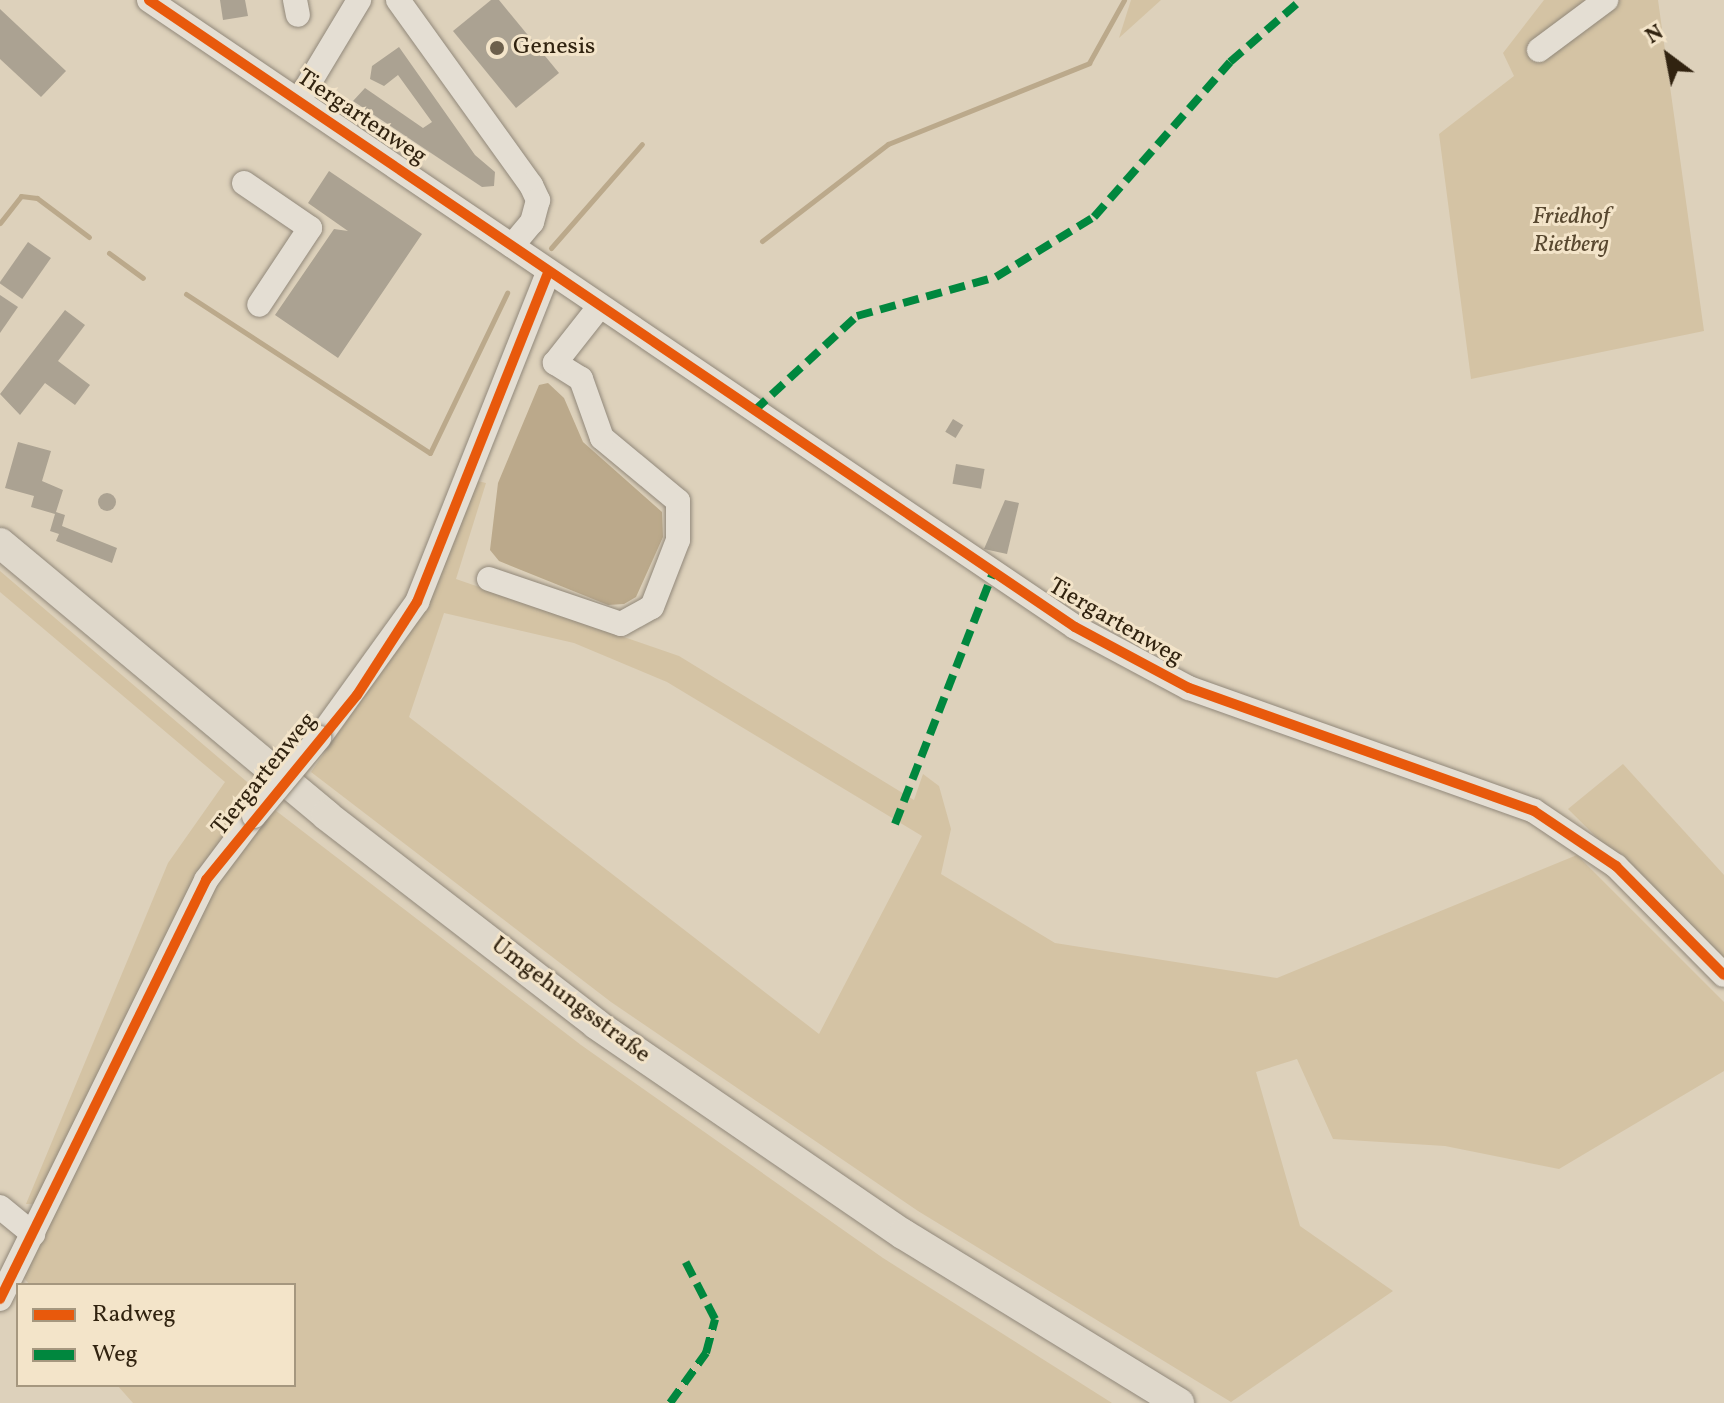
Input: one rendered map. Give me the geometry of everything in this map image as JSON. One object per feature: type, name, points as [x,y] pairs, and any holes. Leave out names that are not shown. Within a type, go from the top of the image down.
[{"type":"main road","name":"Umgehungsstraße","points":[[0,543],[326,815],[596,1024],[903,1234],[1179,1403]]},
{"type":"street","name":"Tiergartenweg","points":[[149,0],[599,307],[1136,664],[1534,811],[1577,834],[1724,975]]},
{"type":"street","points":[[299,100],[359,0]]},
{"type":"street","points":[[398,0],[531,185],[538,200],[532,222],[512,246]]},
{"type":"street","points":[[1539,50],[1606,0]]},
{"type":"street","points":[[244,183],[310,228],[259,305]]},
{"type":"street","name":"Tiergartenweg","points":[[0,1299],[206,880],[319,738],[417,602],[548,272]]},
{"type":"street","points":[[489,579],[621,624],[652,607],[678,540],[678,501],[602,438],[581,379],[555,363],[599,307]]},
{"type":"street","points":[[0,1207],[33,1234]]},
{"type":"green space","points":[[1131,0],[1161,0],[1119,38]]},
{"type":"green space","name":"Friedhof Rietberg","points":[[1544,0],[1658,0],[1704,331],[1471,379],[1439,134],[1514,76],[1503,53]]},
{"type":"green space","points":[[473,480],[486,483],[456,579],[679,656],[914,800],[923,774],[939,786],[951,829],[941,874],[1055,943],[1277,978],[1577,855],[1724,1002],[1724,1071],[1559,1169],[1445,1146],[1333,1139],[1297,1059],[1256,1072],[1300,1226],[1393,1291],[1231,1402],[918,1211],[611,1002],[311,772],[424,610]],"holes":[[[444,613],[574,643],[667,682],[922,836],[819,1034],[409,717]]]},
{"type":"green space","points":[[0,571],[260,793],[35,1204],[26,1204],[168,863],[225,782],[0,592]]},
{"type":"green space","points":[[1623,764],[1724,875],[1724,963],[1568,809]]},
{"type":"green space","points":[[275,810],[581,1045],[883,1258],[1112,1403],[133,1403],[119,1387],[296,1387],[296,1283],[28,1283],[23,1277],[215,886]]},
{"type":"shaded area","points":[[548,383],[564,398],[583,442],[662,512],[663,537],[636,597],[624,604],[608,605],[499,561],[490,550],[498,483],[539,385]]},
{"type":"building","points":[[220,0],[245,0],[248,16],[223,20]]},
{"type":"building","points":[[491,0],[499,0],[559,73],[516,108],[453,31]]},
{"type":"building","points":[[0,9],[66,71],[41,97],[0,59]]},
{"type":"building","points":[[399,47],[475,155],[495,172],[494,186],[482,187],[353,101],[365,88],[423,128],[432,122],[398,75],[384,86],[370,79],[372,66]]},
{"type":"building","points":[[329,171],[422,234],[338,358],[275,315],[334,229],[348,231],[308,203]]},
{"type":"building","points":[[28,242],[51,258],[22,299],[0,282]]},
{"type":"building","points":[[0,295],[18,307],[0,333]]},
{"type":"building","points":[[65,310],[85,325],[58,361],[90,385],[75,405],[45,383],[20,415],[0,394]]},
{"type":"building","points":[[953,419],[963,425],[956,438],[945,432]]},
{"type":"building","points":[[18,442],[51,451],[42,481],[63,490],[56,512],[65,515],[62,526],[117,548],[112,563],[56,541],[59,534],[50,531],[55,514],[31,507],[34,496],[5,488]]},
{"type":"building","points":[[956,464],[985,469],[981,489],[953,484]]},
{"type":"building","points":[[107,493],[116,502],[107,511],[98,502]]},
{"type":"building","points":[[1005,500],[1019,503],[1007,554],[984,549]]},
{"type":"waterway","points":[[762,241],[888,144],[1089,63],[1124,0]]},
{"type":"waterway","points":[[551,248],[642,144]]},
{"type":"waterway","points":[[0,223],[21,196],[37,198],[89,237]]},
{"type":"waterway","points":[[109,253],[143,278]]},
{"type":"waterway","points":[[186,294],[430,453],[507,293]]},
{"type":"marked path","points":[[754,411],[857,316],[996,277],[1094,217],[1230,62],[1301,0]]},
{"type":"marked path","points":[[895,824],[993,572]]},
{"type":"marked path","points":[[670,1403],[706,1353],[715,1319],[682,1255]]},
{"type":"cycle path","points":[[149,0],[1075,627],[1189,688],[1534,811],[1616,866],[1724,975]]},
{"type":"cycle path","points":[[0,1299],[206,880],[357,695],[417,602],[548,272]]},
{"type":"place","name":"Genesis","points":[[497,48]]}]
